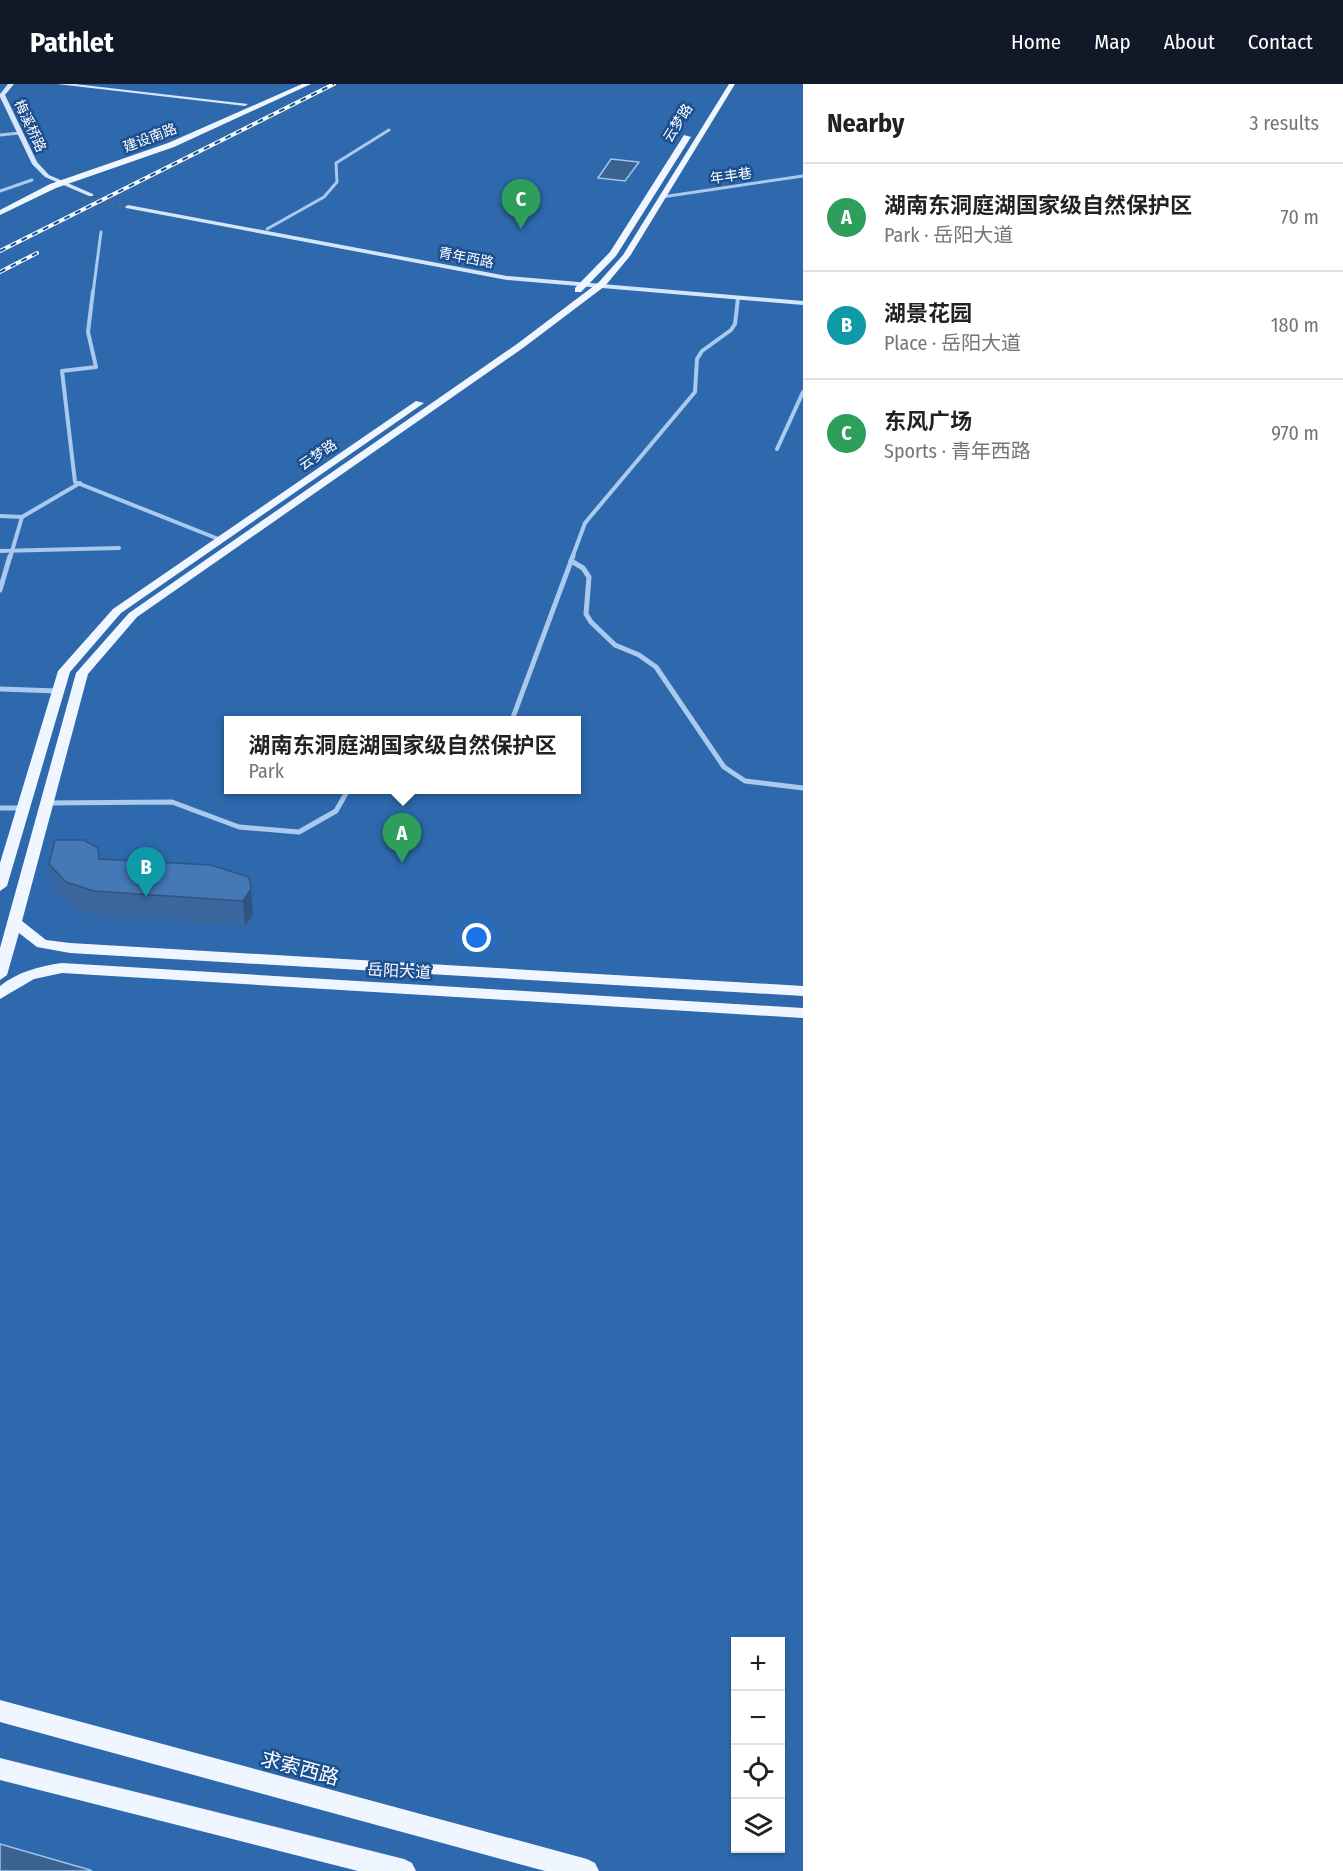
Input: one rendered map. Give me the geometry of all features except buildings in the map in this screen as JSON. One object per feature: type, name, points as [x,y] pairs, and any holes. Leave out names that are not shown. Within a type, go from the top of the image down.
[{"type":"main road","name":"梅溪桥路","points":[[11,84],[2,94],[34,163],[53,181]]},
{"type":"main road","points":[[60,84],[245,104]]},
{"type":"main road","name":"建设南路","points":[[0,206],[53,181],[163,142],[293,84]]},
{"type":"main road","name":"建设南路","points":[[0,213],[53,181],[171,145],[308,84]]},
{"type":"main road","name":"云梦路","points":[[0,886],[64,671],[117,611],[593,285],[720,84]]},
{"type":"main road","points":[[0,975],[82,673],[133,615],[520,346],[626,256],[732,84]]},
{"type":"main road","points":[[53,181],[91,195]]},
{"type":"main road","points":[[53,181],[82,198]]},
{"type":"main road","name":"青年西路","points":[[803,301],[593,285],[507,278],[130,206],[502,273],[593,285],[738,298],[803,301]]},
{"type":"main road","name":"岳阳大道","points":[[14,922],[42,944],[70,948],[803,991]]},
{"type":"main road","name":"岳阳大道","points":[[0,994],[29,976],[45,970],[62,968],[803,1013]]},
{"type":"main road","name":"求索西路","points":[[0,1711],[587,1871]]},
{"type":"main road","points":[[0,1769],[404,1871]]},
{"type":"street","points":[[267,229],[324,197],[336,182],[336,163],[389,130]]},
{"type":"street","points":[[0,135],[20,133]]},
{"type":"street","name":"年丰巷","points":[[662,197],[803,176]]},
{"type":"street","points":[[0,191],[32,180]]},
{"type":"street","points":[[101,232],[88,332],[96,367],[62,371],[75,482],[221,540]]},
{"type":"street","points":[[513,716],[580,533],[591,514],[695,392],[697,359],[702,351],[731,330],[735,324],[738,298]]},
{"type":"street","points":[[777,449],[803,392]]},
{"type":"street","points":[[0,516],[22,517],[80,483]]},
{"type":"street","points":[[0,590],[22,517]]},
{"type":"street","points":[[0,551],[119,548]]},
{"type":"street","points":[[571,561],[583,568],[589,577],[586,614],[591,622],[615,645],[639,655],[656,667],[724,767],[745,781],[803,788]]},
{"type":"street","points":[[0,689],[58,691]]},
{"type":"street","points":[[46,802],[172,802],[238,827],[299,832],[336,811],[345,794]]},
{"type":"street","points":[[0,808],[23,808]]},
{"type":"shaded area","points":[[0,84],[803,84],[803,1871],[0,1871]]},
{"type":"shaded area","points":[[611,159],[639,162],[625,181],[598,178]]},
{"type":"shaded area","points":[[0,1844],[90,1870],[92,1871],[0,1871]]},
{"type":"tunnel","points":[[82,198],[128,207]]},
{"type":"railway","points":[[0,251],[334,84]]},
{"type":"railway","points":[[0,272],[37,253]]},
{"type":"place","name":"东风广场","points":[[521,229]]},
{"type":"place","name":"湖南东洞庭湖国家级自然保护区","points":[[402,863]]},
{"type":"place","name":"湖景花园","points":[[146,897]]}]
